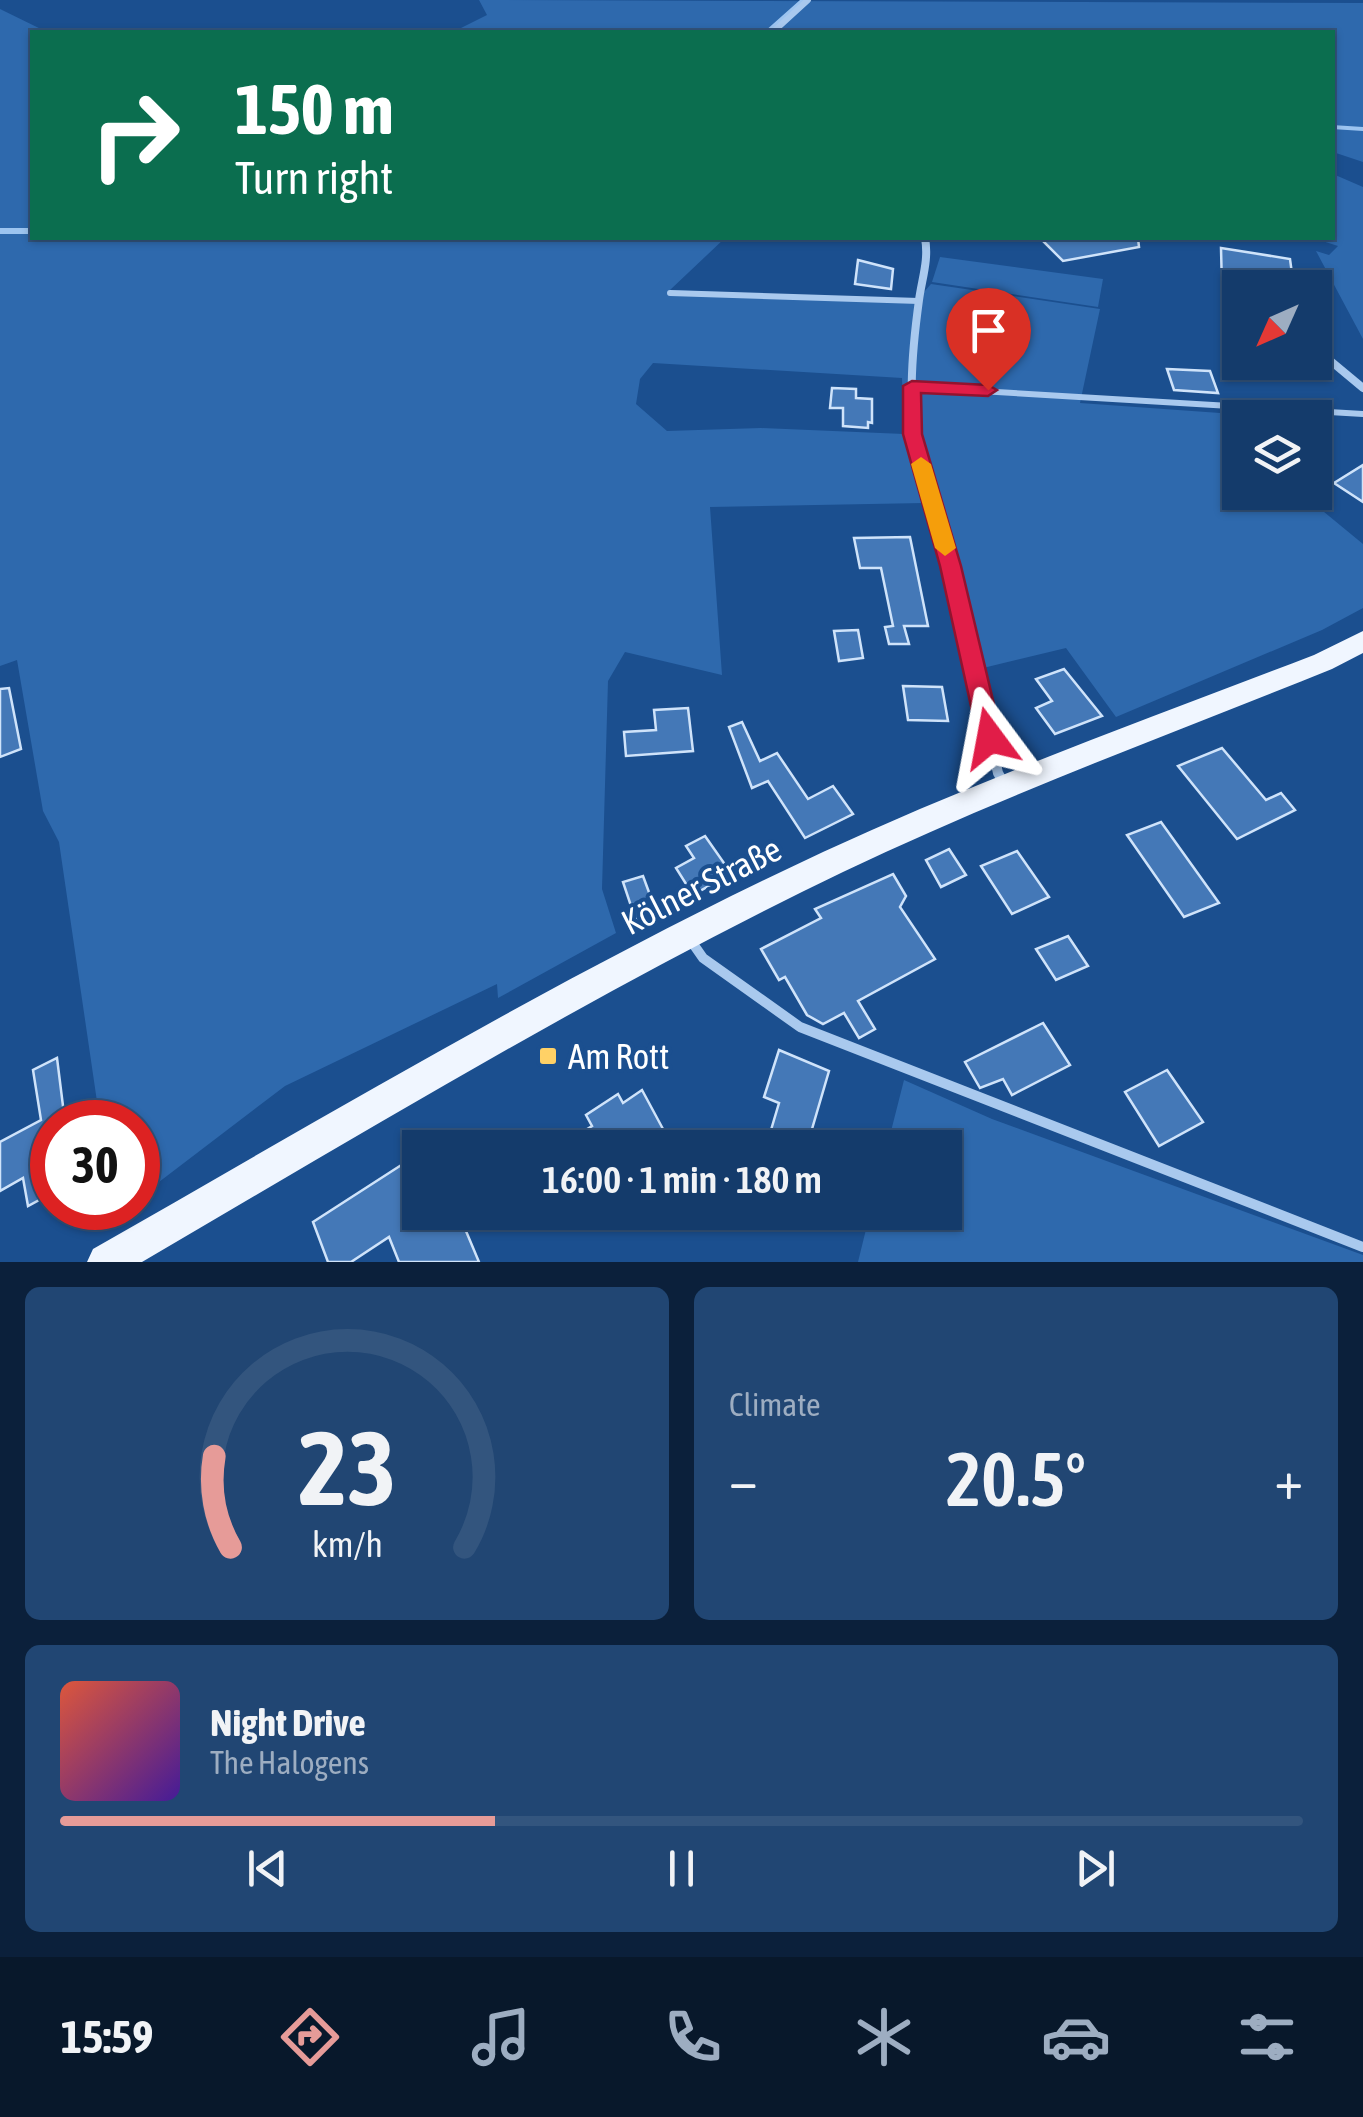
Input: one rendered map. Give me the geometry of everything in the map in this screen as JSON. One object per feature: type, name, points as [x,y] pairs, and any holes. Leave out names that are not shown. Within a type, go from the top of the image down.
[{"type":"main road","name":"Kölner Straße","points":[[106,1262],[686,935],[835,862],[1363,642]]},
{"type":"street","points":[[775,30],[808,0]]},
{"type":"street","points":[[925,240],[928,255],[919,300],[912,434],[950,566],[998,773],[1006,788]]},
{"type":"street","points":[[1332,362],[1363,388]]},
{"type":"lane","points":[[670,293],[919,300]]},
{"type":"lane","points":[[912,386],[1363,414]]},
{"type":"lane","points":[[686,935],[704,958],[800,1027],[1363,1247]]},
{"type":"shaded area","points":[[479,0],[1363,3],[1363,162],[1335,153],[1335,30],[457,30],[487,15]]},
{"type":"shaded area","points":[[0,9],[43,30],[30,30],[30,240],[723,240],[670,290],[917,300],[931,284],[1100,309],[1080,403],[1222,413],[1222,510],[1322,510],[1363,544],[1363,608],[1322,630],[1116,717],[1066,648],[983,668],[959,572],[942,571],[924,503],[710,507],[722,675],[625,652],[608,681],[602,889],[616,933],[498,998],[497,984],[285,1086],[160,1181],[160,1100],[97,1100],[59,842],[43,811],[17,660],[0,666]],"holes":[[[653,363],[902,378],[904,434],[761,428],[667,431],[636,404],[640,379]]]},
{"type":"shaded area","points":[[1335,175],[1363,187],[1363,339],[1332,281],[1332,270],[1326,270],[1316,251],[1329,255],[1338,246],[1319,240],[1335,240]]},
{"type":"shaded area","points":[[940,257],[1103,279],[1098,307],[932,282]]},
{"type":"shaded area","points":[[904,1080],[992,1119],[1363,1255],[1363,1262],[858,1262],[866,1230],[962,1230],[962,1130],[891,1130]]},
{"type":"building","points":[[1042,240],[1138,240],[1139,247],[1063,261]]},
{"type":"building","points":[[1221,248],[1290,259],[1292,270],[1222,270],[1222,288]]},
{"type":"building","points":[[858,260],[893,269],[891,289],[855,284]]},
{"type":"building","points":[[1167,369],[1210,371],[1218,393],[1174,390]]},
{"type":"building","points":[[832,388],[856,389],[856,398],[872,399],[872,423],[868,422],[868,428],[843,426],[843,408],[830,408]]},
{"type":"building","points":[[1363,465],[1363,502],[1334,483]]},
{"type":"building","points":[[910,537],[928,626],[904,626],[909,644],[889,644],[885,627],[893,626],[881,568],[860,568],[854,538]]},
{"type":"building","points":[[858,630],[863,658],[839,661],[834,631]]},
{"type":"building","points":[[1064,669],[1102,716],[1055,734],[1036,708],[1052,701],[1036,679]]},
{"type":"building","points":[[903,686],[942,687],[948,721],[908,720]]},
{"type":"building","points":[[9,688],[21,749],[0,757],[0,689]]},
{"type":"building","points":[[688,708],[693,751],[626,756],[624,732],[656,730],[654,710]]},
{"type":"building","points":[[742,722],[760,761],[777,753],[808,799],[833,786],[853,814],[805,838],[768,781],[752,788],[729,727]]},
{"type":"building","points":[[1222,748],[1266,800],[1281,793],[1295,810],[1237,839],[1178,766]]},
{"type":"building","points":[[1161,822],[1219,903],[1184,917],[1127,835]]},
{"type":"building","points":[[705,836],[731,873],[693,895],[676,868],[694,858],[686,846]]},
{"type":"building","points":[[949,849],[966,875],[941,887],[926,860]]},
{"type":"building","points":[[1017,851],[1049,897],[1012,914],[981,866]]},
{"type":"building","points":[[893,874],[906,896],[900,907],[935,959],[858,1001],[875,1029],[859,1038],[844,1013],[823,1024],[807,1015],[785,977],[779,980],[761,949],[821,918],[815,909]]},
{"type":"building","points":[[643,876],[657,914],[636,921],[623,882]]},
{"type":"building","points":[[1068,936],[1088,966],[1056,980],[1036,949]]},
{"type":"building","points":[[1043,1023],[1070,1065],[1012,1095],[1003,1079],[980,1088],[965,1062]]},
{"type":"building","points":[[779,1050],[829,1071],[812,1130],[771,1130],[779,1103],[764,1097]]},
{"type":"building","points":[[57,1058],[62,1100],[38,1100],[33,1070]]},
{"type":"building","points":[[1167,1070],[1203,1122],[1159,1146],[1125,1092]]},
{"type":"building","points":[[642,1090],[663,1129],[586,1130],[592,1126],[586,1115],[618,1094],[623,1103]]},
{"type":"building","points":[[30,1126],[28,1206],[23,1178],[0,1191],[0,1142]]},
{"type":"building","points":[[402,1165],[402,1230],[466,1230],[479,1262],[399,1262],[389,1237],[351,1262],[328,1262],[313,1222]]},
{"type":"waterway","points":[[769,30],[803,0]]},
{"type":"waterway","points":[[1335,127],[1363,129]]},
{"type":"waterway","points":[[0,231],[30,231]]},
{"type":"slow traffic","points":[[921,464],[945,548]]},
{"type":"place","name":"Am Rott","points":[[548,1056]]},
{"type":"route","points":[[988,390],[912,386],[912,434],[950,566],[990,738]]}]
